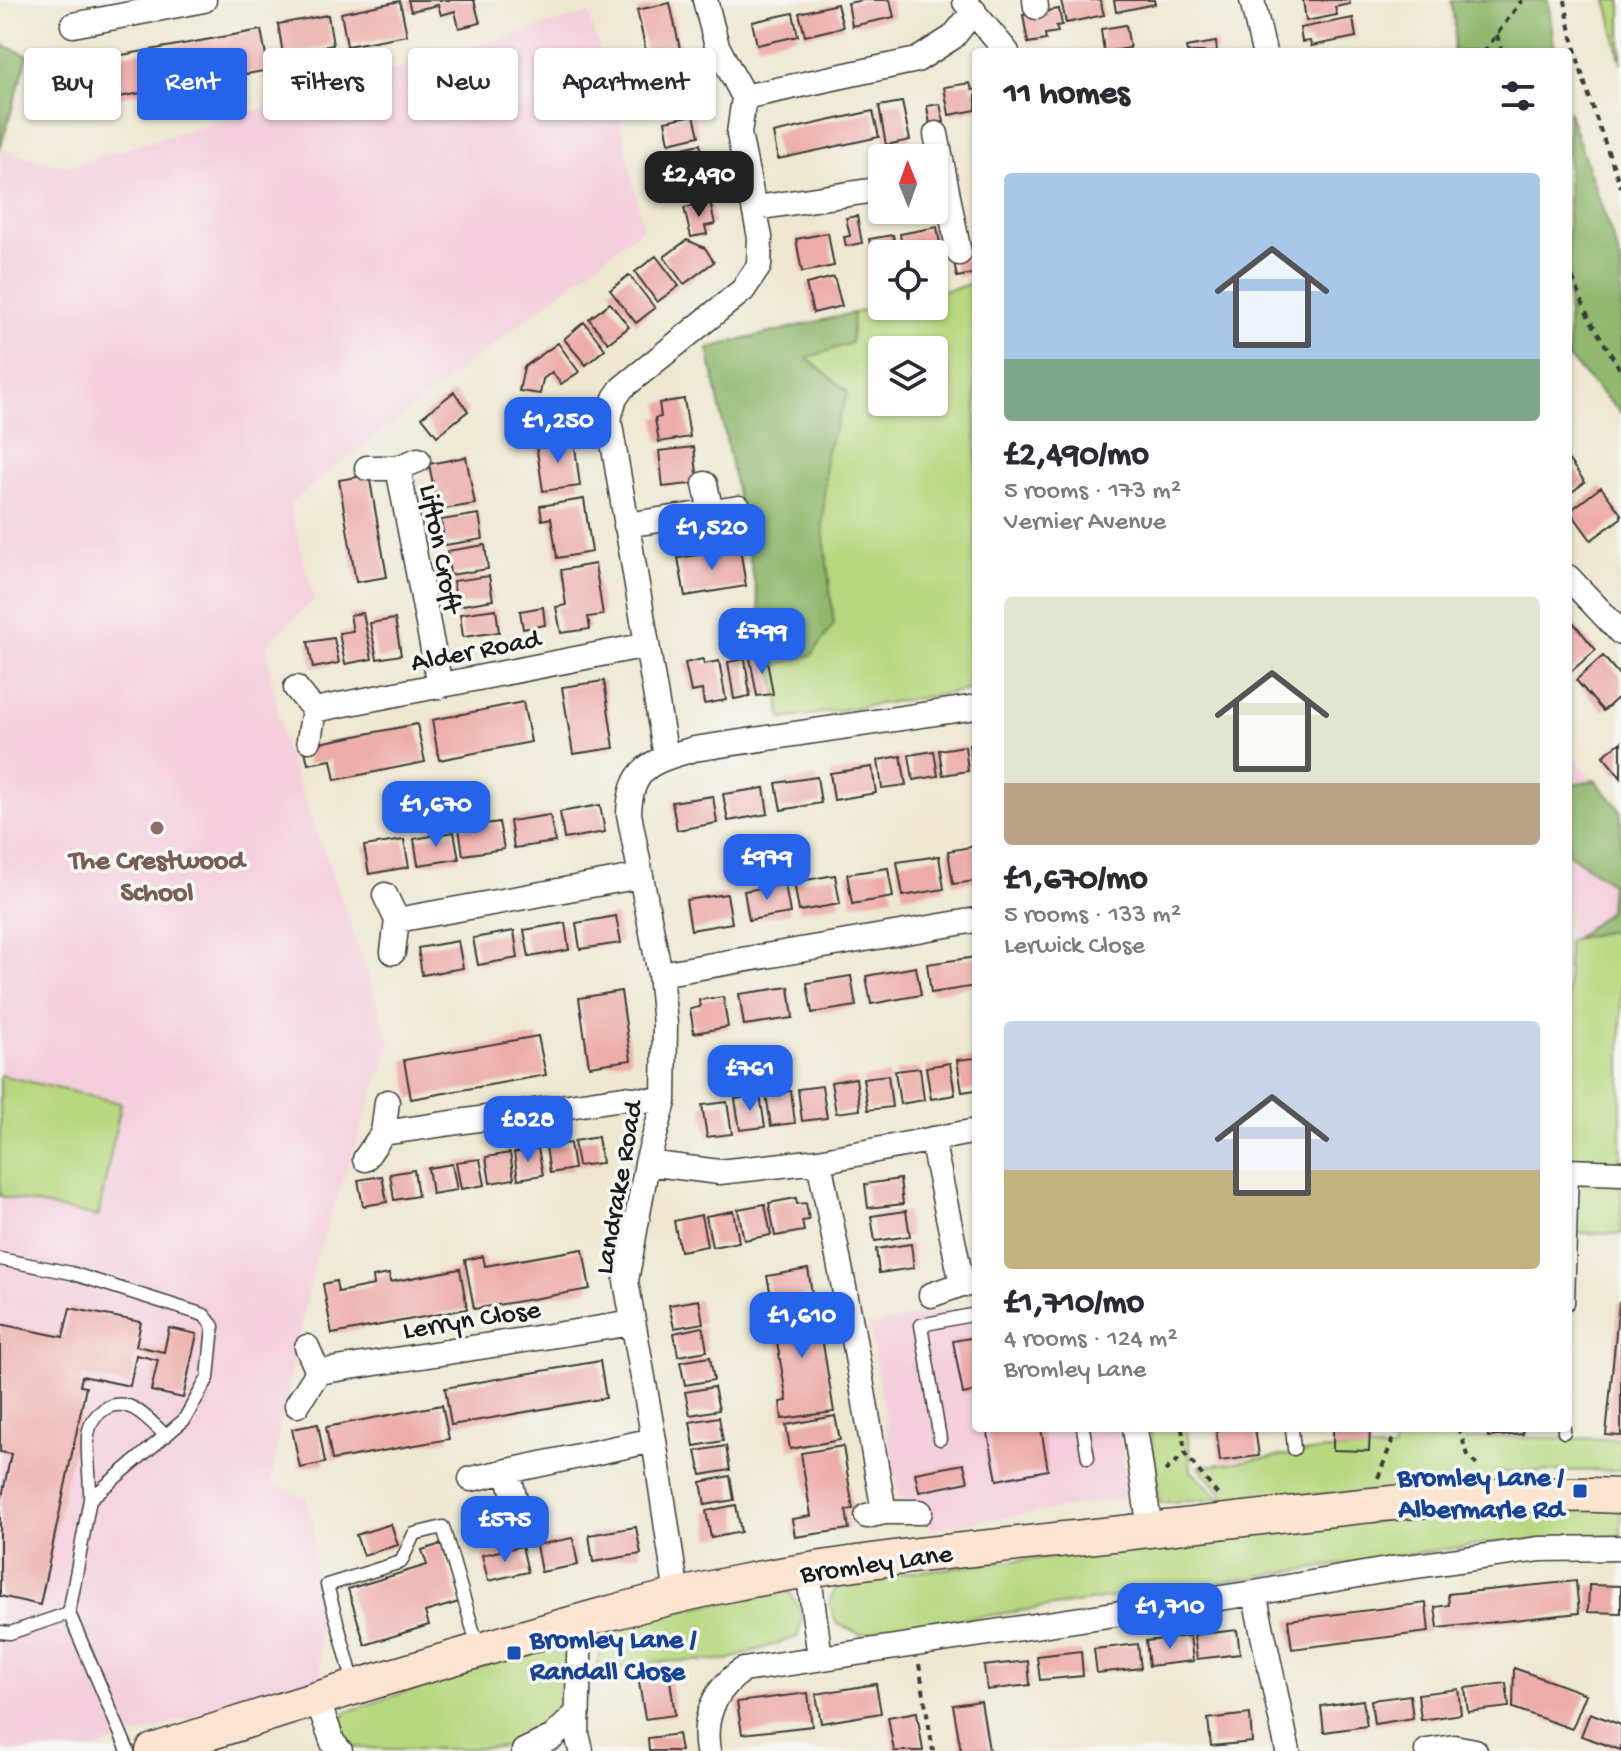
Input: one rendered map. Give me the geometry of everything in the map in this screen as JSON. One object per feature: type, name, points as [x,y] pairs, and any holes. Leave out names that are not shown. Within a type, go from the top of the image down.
[{"type":"street","points":[[73,25],[132,6],[204,0]]},
{"type":"street","points":[[705,0],[717,46],[744,97],[739,134],[756,208],[760,237],[759,266],[743,290],[630,380],[615,398],[610,428],[666,757],[694,749],[972,708]]},
{"type":"street","points":[[1252,0],[1263,48]]},
{"type":"street","points":[[744,97],[917,60],[953,37],[969,6],[1004,48]]},
{"type":"street","points":[[936,134],[937,144]]},
{"type":"street","points":[[756,208],[868,191]]},
{"type":"street","points":[[948,211],[959,253]]},
{"type":"street","name":"Lifton Croft","points":[[367,468],[408,464],[440,686]]},
{"type":"street","points":[[705,484],[711,512]]},
{"type":"street","points":[[626,525],[739,508]]},
{"type":"street","points":[[1572,581],[1620,630]]},
{"type":"street","name":"Alder Road","points":[[314,710],[647,645]]},
{"type":"street","points":[[296,688],[314,710],[309,740]]},
{"type":"street","name":"Landrake Road","points":[[666,757],[642,771],[630,792],[629,814],[660,974],[665,1024],[664,1102],[647,1163],[626,1281],[677,1596]]},
{"type":"street","points":[[397,920],[641,876]]},
{"type":"street","points":[[385,895],[397,920],[393,952]]},
{"type":"street","points":[[660,974],[972,921]]},
{"type":"street","points":[[383,1133],[623,1098],[664,1102]]},
{"type":"street","points":[[365,1159],[383,1133],[387,1102]]},
{"type":"street","points":[[647,1163],[719,1172],[819,1161],[972,1132]]},
{"type":"street","points":[[931,1295],[969,1284],[932,1139]]},
{"type":"street","points":[[819,1161],[852,1328],[875,1514],[920,1512]]},
{"type":"street","points":[[1572,1170],[1621,1173]]},
{"type":"street","name":"Lerryn Close","points":[[318,1372],[633,1323]]},
{"type":"street","points":[[297,1405],[318,1372],[307,1347]]},
{"type":"street","points":[[1136,1432],[1150,1530]]},
{"type":"street","points":[[471,1479],[654,1440]]},
{"type":"street","points":[[508,1471],[518,1513]]},
{"type":"street","name":"Bromley Lane","points":[[153,1751],[580,1621],[677,1596],[808,1570],[896,1556],[1367,1505],[1504,1495],[1621,1496]]},
{"type":"street","points":[[708,1751],[706,1744],[712,1701],[724,1683],[743,1670],[1254,1593],[1351,1575],[1540,1549],[1621,1548]]},
{"type":"street","points":[[808,1570],[820,1657]]},
{"type":"street","points":[[1254,1593],[1288,1751]]},
{"type":"street","points":[[580,1621],[577,1734],[581,1751]]},
{"type":"street","points":[[317,1699],[333,1743],[340,1751]]},
{"type":"street","points":[[524,1751],[553,1737],[577,1713]]},
{"type":"street","points":[[1427,1751],[1454,1747],[1475,1751]]},
{"type":"lane","points":[[0,1259],[71,1273],[204,1315],[213,1326],[208,1378],[184,1420],[90,1499]]},
{"type":"lane","points":[[940,1439],[921,1325],[972,1315]]},
{"type":"lane","points":[[128,1751],[69,1613],[90,1499],[88,1432],[100,1412],[108,1407],[126,1405],[137,1409],[166,1436]]},
{"type":"lane","points":[[1084,1432],[1088,1458]]},
{"type":"lane","points":[[1292,1432],[1294,1449]]},
{"type":"lane","points":[[355,1687],[327,1585],[401,1562],[414,1534],[443,1527],[479,1650]]},
{"type":"lane","points":[[0,1632],[10,1633],[69,1613]]},
{"type":"path","points":[[1487,48],[1522,0]]},
{"type":"path","points":[[1565,0],[1570,33],[1596,120],[1621,187]]},
{"type":"path","points":[[1497,34],[1501,48]]},
{"type":"path","points":[[1572,277],[1589,318],[1621,371]]},
{"type":"path","points":[[1182,1432],[1185,1454],[1224,1503]]},
{"type":"path","points":[[1367,1505],[1396,1432]]},
{"type":"path","points":[[1459,1432],[1468,1455],[1504,1495]]},
{"type":"path","points":[[1160,1475],[1185,1454]]},
{"type":"path","points":[[916,1642],[933,1751]]},
{"type":"shaded area","name":"The Crestwood School","points":[[588,13],[599,48],[534,48],[534,120],[620,120],[643,228],[289,504],[314,600],[266,645],[284,745],[346,910],[391,1043],[315,1261],[271,1483],[307,1497],[313,1524],[321,1675],[89,1751],[0,1751],[0,149],[67,166],[224,120],[247,120],[247,113],[263,108],[263,120],[392,120],[392,71],[408,66],[408,120],[518,120],[518,48],[469,48]]},
{"type":"shaded area","points":[[1572,755],[1621,810],[1621,929],[1572,939]]},
{"type":"shaded area","points":[[972,1306],[972,1432],[1119,1432],[1127,1482],[1121,1499],[931,1529],[921,1500],[899,1498],[869,1325]]},
{"type":"green space","points":[[1451,0],[1548,0],[1554,48],[1453,48],[1455,28]]},
{"type":"green space","points":[[1607,0],[1621,0],[1621,64]]},
{"type":"green space","points":[[0,44],[24,53],[24,68],[0,149]]},
{"type":"green space","points":[[1572,121],[1621,262],[1621,413],[1572,362]]},
{"type":"green space","points":[[972,284],[972,690],[782,719],[708,348],[868,309],[868,320],[948,320],[948,290]]},
{"type":"green space","points":[[853,313],[851,343],[807,358],[848,392],[826,454],[823,526],[834,624],[812,655],[771,666],[708,348]]},
{"type":"green space","points":[[1595,780],[1621,810],[1621,929],[1575,938],[1609,911],[1611,883],[1572,856],[1572,785]]},
{"type":"green space","points":[[1621,929],[1621,1234],[1572,1233],[1572,939]]},
{"type":"green space","points":[[0,1075],[121,1103],[98,1217],[0,1196]]},
{"type":"green space","points":[[1150,1432],[1187,1432],[1191,1471],[1221,1499],[1159,1503]]},
{"type":"green space","points":[[1398,1432],[1463,1432],[1467,1440],[1480,1437],[1621,1439],[1621,1470],[1502,1472],[1494,1488],[1226,1498],[1199,1467],[1326,1450],[1393,1450]]},
{"type":"green space","points":[[1621,1510],[1621,1536],[1490,1543],[860,1634],[836,1623],[829,1601],[841,1580],[1441,1514]]},
{"type":"green space","points":[[790,1592],[803,1617],[797,1637],[727,1660],[648,1662],[594,1675],[606,1630],[704,1605]]},
{"type":"green space","points":[[552,1643],[567,1649],[562,1709],[518,1744],[436,1749],[350,1747],[338,1727],[346,1712]]},
{"type":"building","points":[[408,0],[474,0],[480,23],[459,28],[455,11],[441,15],[438,5],[411,11]]},
{"type":"building","points":[[890,0],[894,17],[852,26],[848,3]]},
{"type":"building","points":[[1061,0],[1100,0],[1104,15],[1066,23]]},
{"type":"building","points":[[1114,0],[1154,0],[1155,4],[1116,12]]},
{"type":"building","points":[[1303,0],[1349,0],[1350,4],[1335,7],[1337,15],[1306,21]]},
{"type":"building","points":[[400,1],[407,35],[347,46],[341,13]]},
{"type":"building","points":[[670,3],[680,48],[645,48],[637,10]]},
{"type":"building","points":[[837,4],[843,27],[805,36],[799,13]]},
{"type":"building","points":[[1059,9],[1062,25],[1056,26],[1058,32],[1045,34],[1046,40],[1028,43],[1023,15]]},
{"type":"building","points":[[793,13],[798,36],[757,45],[752,22]]},
{"type":"building","points":[[328,15],[333,45],[282,48],[278,24]]},
{"type":"building","points":[[1353,18],[1356,37],[1311,46],[1310,41],[1302,42],[1300,28]]},
{"type":"building","points":[[1126,25],[1130,48],[1103,48],[1101,29]]},
{"type":"building","points":[[261,30],[265,48],[263,71],[247,74],[247,48],[161,48]]},
{"type":"building","points":[[1216,42],[1217,48],[1186,48]]},
{"type":"building","points":[[137,52],[137,94],[121,97],[121,55]]},
{"type":"building","points":[[970,83],[972,111],[949,115],[944,87]]},
{"type":"building","points":[[902,102],[910,140],[886,144],[879,106]]},
{"type":"building","points":[[940,104],[944,122],[930,125],[927,106]]},
{"type":"building","points":[[873,111],[879,137],[778,159],[773,133]]},
{"type":"building","points":[[695,120],[699,136],[669,143],[665,121]]},
{"type":"building","points":[[700,144],[705,165],[674,171],[670,151]]},
{"type":"building","points":[[705,172],[710,195],[682,201],[677,178]]},
{"type":"building","points":[[710,202],[715,224],[705,226],[707,234],[691,237],[684,208]]},
{"type":"building","points":[[857,216],[862,243],[846,246],[844,237],[850,236],[846,218]]},
{"type":"building","points":[[937,227],[939,240],[901,240],[900,234]]},
{"type":"building","points":[[828,233],[834,266],[802,272],[796,239]]},
{"type":"building","points":[[893,235],[894,240],[869,240]]},
{"type":"building","points":[[687,240],[705,248],[714,262],[684,284],[664,257]]},
{"type":"building","points":[[972,254],[972,274],[957,277],[953,257]]},
{"type":"building","points":[[656,256],[679,286],[657,302],[635,272]]},
{"type":"building","points":[[629,275],[655,308],[636,323],[610,290]]},
{"type":"building","points":[[834,277],[842,306],[813,313],[806,284]]},
{"type":"building","points":[[610,303],[629,327],[608,343],[589,319]]},
{"type":"building","points":[[584,322],[605,349],[586,365],[564,339]]},
{"type":"building","points":[[558,343],[579,372],[561,384],[552,372],[543,379],[540,394],[519,391],[524,367]]},
{"type":"building","points":[[454,392],[468,411],[437,436],[422,417]]},
{"type":"building","points":[[684,399],[690,437],[659,442],[655,418],[661,417],[659,403]]},
{"type":"building","points":[[567,405],[572,433],[525,441],[522,422],[534,420],[532,411]]},
{"type":"building","points":[[574,439],[580,486],[543,491],[536,444]]},
{"type":"building","points":[[694,447],[698,483],[663,487],[659,451]]},
{"type":"building","points":[[466,457],[475,504],[438,510],[429,464]]},
{"type":"building","points":[[1572,464],[1585,482],[1572,492]]},
{"type":"building","points":[[369,475],[387,577],[356,582],[339,480]]},
{"type":"building","points":[[1601,487],[1621,518],[1591,540],[1572,509]]},
{"type":"building","points":[[584,499],[592,552],[557,558],[551,518],[542,520],[540,506]]},
{"type":"building","points":[[479,514],[483,539],[445,545],[441,520]]},
{"type":"building","points":[[485,545],[488,569],[450,575],[447,551]]},
{"type":"building","points":[[740,548],[746,586],[685,596],[678,558]]},
{"type":"building","points":[[595,564],[603,615],[588,617],[590,629],[561,633],[556,607],[566,605],[561,570]]},
{"type":"building","points":[[489,576],[493,600],[457,606],[453,581]]},
{"type":"building","points":[[543,607],[545,625],[523,629],[520,611]]},
{"type":"building","points":[[496,609],[499,632],[463,637],[460,614]]},
{"type":"building","points":[[363,613],[372,659],[345,664],[339,633],[353,631],[350,615]]},
{"type":"building","points":[[395,619],[401,655],[377,659],[370,623]]},
{"type":"building","points":[[1572,621],[1596,650],[1572,671]]},
{"type":"building","points":[[334,638],[339,663],[313,668],[308,642]]},
{"type":"building","points":[[766,655],[773,694],[757,696],[750,658]]},
{"type":"building","points":[[1603,656],[1621,677],[1621,695],[1603,711],[1576,680]]},
{"type":"building","points":[[703,659],[704,664],[719,661],[726,700],[704,704],[702,690],[691,692],[685,663]]},
{"type":"building","points":[[745,659],[750,696],[734,699],[728,662]]},
{"type":"building","points":[[604,681],[614,748],[573,754],[562,687]]},
{"type":"building","points":[[523,702],[531,742],[439,760],[432,720]]},
{"type":"building","points":[[417,724],[425,762],[335,780],[331,760],[308,764],[304,746]]},
{"type":"building","points":[[1621,742],[1621,778],[1603,756]]},
{"type":"building","points":[[965,746],[968,771],[943,775],[939,750]]},
{"type":"building","points":[[934,751],[938,776],[913,780],[909,755]]},
{"type":"building","points":[[901,756],[906,785],[882,788],[878,760]]},
{"type":"building","points":[[872,767],[876,793],[834,800],[830,773]]},
{"type":"building","points":[[817,777],[821,803],[781,810],[776,783]]},
{"type":"building","points":[[764,788],[768,814],[728,821],[723,794]]},
{"type":"building","points":[[713,796],[717,823],[677,830],[672,802]]},
{"type":"building","points":[[600,805],[605,832],[564,839],[560,812]]},
{"type":"building","points":[[550,815],[555,842],[514,848],[510,821]]},
{"type":"building","points":[[499,822],[504,849],[463,855],[459,828]]},
{"type":"building","points":[[454,832],[459,859],[418,865],[414,839]]},
{"type":"building","points":[[404,840],[409,867],[369,874],[364,846]]},
{"type":"building","points":[[972,847],[972,882],[953,884],[948,851]]},
{"type":"building","points":[[939,856],[944,889],[903,896],[897,862]]},
{"type":"building","points":[[888,868],[893,897],[852,904],[847,874]]},
{"type":"building","points":[[835,875],[840,904],[799,911],[794,882]]},
{"type":"building","points":[[785,884],[790,913],[749,920],[744,891]]},
{"type":"building","points":[[727,894],[732,923],[691,930],[686,900]]},
{"type":"building","points":[[616,916],[621,943],[580,949],[576,923]]},
{"type":"building","points":[[565,923],[569,950],[529,957],[524,930]]},
{"type":"building","points":[[514,931],[518,958],[478,965],[473,938]]},
{"type":"building","points":[[458,941],[463,968],[422,975],[418,948]]},
{"type":"building","points":[[972,958],[972,987],[931,993],[927,964]]},
{"type":"building","points":[[916,967],[921,995],[871,1004],[866,976]]},
{"type":"building","points":[[851,976],[856,1006],[812,1013],[807,983]]},
{"type":"building","points":[[789,987],[793,1018],[744,1025],[739,994]]},
{"type":"building","points":[[621,991],[631,1060],[589,1066],[579,998]]},
{"type":"building","points":[[723,997],[728,1027],[694,1033],[690,1009],[700,1007],[699,1000]]},
{"type":"building","points":[[538,1036],[546,1075],[411,1099],[404,1060]]},
{"type":"building","points":[[972,1058],[972,1091],[962,1092],[957,1060]]},
{"type":"building","points":[[950,1063],[955,1095],[931,1099],[926,1067]]},
{"type":"building","points":[[920,1068],[924,1100],[900,1104],[895,1071]]},
{"type":"building","points":[[888,1075],[892,1107],[868,1110],[863,1078]]},
{"type":"building","points":[[856,1078],[860,1110],[836,1113],[831,1082]]},
{"type":"building","points":[[822,1086],[827,1118],[802,1121],[798,1089]]},
{"type":"building","points":[[791,1091],[795,1123],[771,1126],[766,1094]]},
{"type":"building","points":[[760,1095],[765,1127],[740,1130],[735,1099]]},
{"type":"building","points":[[727,1102],[732,1134],[707,1137],[702,1105]]},
{"type":"building","points":[[598,1137],[602,1163],[578,1166],[574,1141]]},
{"type":"building","points":[[570,1143],[574,1169],[550,1173],[546,1147]]},
{"type":"building","points":[[538,1148],[543,1175],[518,1179],[514,1153]]},
{"type":"building","points":[[510,1153],[514,1179],[490,1183],[486,1157]]},
{"type":"building","points":[[480,1159],[485,1185],[461,1189],[456,1162]]},
{"type":"building","points":[[452,1164],[457,1190],[432,1194],[428,1168]]},
{"type":"building","points":[[414,1170],[418,1196],[394,1200],[390,1174]]},
{"type":"building","points":[[382,1176],[387,1202],[363,1206],[358,1180]]},
{"type":"building","points":[[900,1179],[903,1204],[868,1208],[865,1184]]},
{"type":"building","points":[[796,1198],[797,1204],[806,1203],[809,1220],[802,1221],[804,1231],[775,1236],[769,1203]]},
{"type":"building","points":[[765,1204],[771,1235],[744,1240],[738,1209]]},
{"type":"building","points":[[733,1211],[739,1242],[712,1247],[706,1216]]},
{"type":"building","points":[[906,1211],[910,1236],[875,1241],[871,1216]]},
{"type":"building","points":[[701,1215],[707,1246],[680,1251],[674,1221]]},
{"type":"building","points":[[911,1244],[914,1268],[879,1273],[876,1249]]},
{"type":"building","points":[[583,1249],[590,1289],[474,1309],[465,1260],[483,1256],[485,1266]]},
{"type":"building","points":[[460,1269],[467,1309],[332,1334],[323,1284],[336,1281],[338,1292],[374,1285],[373,1277],[389,1274],[390,1282]]},
{"type":"building","points":[[808,1269],[812,1293],[772,1301],[767,1276]]},
{"type":"building","points":[[699,1300],[703,1323],[674,1328],[669,1305]]},
{"type":"building","points":[[816,1300],[834,1412],[782,1419],[780,1402],[787,1401],[771,1307]]},
{"type":"building","points":[[1621,1302],[1621,1436],[1606,1435]]},
{"type":"building","points":[[70,1308],[141,1322],[136,1346],[164,1352],[169,1328],[197,1334],[183,1398],[151,1391],[158,1360],[136,1355],[130,1386],[82,1376],[80,1386],[86,1387],[40,1605],[0,1596],[0,1506],[11,1454],[0,1452],[0,1324],[63,1337]]},
{"type":"building","points":[[703,1327],[707,1351],[678,1356],[674,1333]]},
{"type":"building","points":[[972,1338],[972,1392],[963,1394],[953,1341]]},
{"type":"building","points":[[710,1357],[714,1380],[685,1385],[680,1362]]},
{"type":"building","points":[[600,1361],[606,1398],[451,1425],[445,1388]]},
{"type":"building","points":[[714,1387],[719,1410],[690,1415],[685,1392]]},
{"type":"building","points":[[442,1405],[449,1439],[332,1460],[326,1427]]},
{"type":"building","points":[[835,1416],[840,1440],[790,1449],[786,1425]]},
{"type":"building","points":[[719,1417],[723,1441],[694,1446],[690,1422]]},
{"type":"building","points":[[318,1424],[325,1463],[300,1468],[292,1429]]},
{"type":"building","points":[[988,1432],[1042,1432],[1048,1470],[997,1480]]},
{"type":"building","points":[[1216,1432],[1256,1432],[1259,1456],[1220,1461]]},
{"type":"building","points":[[1333,1432],[1370,1432],[1369,1451],[1333,1450]]},
{"type":"building","points":[[1487,1432],[1523,1434],[1488,1437]]},
{"type":"building","points":[[726,1446],[730,1470],[701,1475],[696,1451]]},
{"type":"building","points":[[843,1446],[853,1509],[846,1510],[849,1529],[795,1537],[792,1519],[811,1516],[801,1453]]},
{"type":"building","points":[[964,1464],[968,1482],[919,1492],[915,1473]]},
{"type":"building","points":[[730,1476],[734,1500],[705,1505],[701,1482]]},
{"type":"building","points":[[736,1505],[741,1532],[711,1538],[706,1511]]},
{"type":"building","points":[[391,1524],[398,1545],[363,1555],[356,1535]]},
{"type":"building","points":[[636,1527],[641,1554],[593,1562],[589,1535]]},
{"type":"building","points":[[573,1538],[578,1565],[541,1572],[536,1545]]},
{"type":"building","points":[[441,1544],[459,1602],[425,1612],[429,1625],[365,1645],[348,1589],[427,1565],[422,1550]]},
{"type":"building","points":[[522,1546],[528,1572],[488,1581],[482,1555]]},
{"type":"building","points":[[1576,1581],[1579,1613],[1438,1628],[1435,1607],[1449,1605],[1448,1594]]},
{"type":"building","points":[[1589,1585],[1621,1586],[1621,1613],[1588,1612]]},
{"type":"building","points":[[1426,1603],[1429,1632],[1292,1649],[1288,1620]]},
{"type":"building","points":[[1237,1630],[1240,1654],[1197,1659],[1194,1635]]},
{"type":"building","points":[[1190,1636],[1193,1661],[1149,1666],[1146,1641]]},
{"type":"building","points":[[1138,1644],[1141,1668],[1097,1673],[1094,1649]]},
{"type":"building","points":[[1081,1651],[1083,1676],[1040,1680],[1037,1656]]},
{"type":"building","points":[[1028,1661],[1030,1685],[987,1690],[984,1666]]},
{"type":"building","points":[[668,1666],[675,1715],[645,1719],[637,1670]]},
{"type":"building","points":[[1514,1668],[1586,1694],[1572,1729],[1513,1708]]},
{"type":"building","points":[[1506,1683],[1509,1707],[1468,1712],[1465,1688]]},
{"type":"building","points":[[876,1684],[881,1713],[821,1723],[816,1694]]},
{"type":"building","points":[[1458,1689],[1461,1714],[1421,1720],[1418,1694]]},
{"type":"building","points":[[808,1693],[812,1726],[742,1734],[737,1702]]},
{"type":"building","points":[[1410,1695],[1413,1718],[1374,1724],[1371,1700]]},
{"type":"building","points":[[1363,1700],[1367,1726],[1324,1732],[1321,1706]]},
{"type":"building","points":[[981,1701],[989,1750],[961,1751],[953,1705]]},
{"type":"building","points":[[917,1712],[923,1751],[894,1751],[888,1717]]},
{"type":"building","points":[[1590,1713],[1621,1725],[1621,1750],[1581,1736]]},
{"type":"building","points":[[1250,1714],[1252,1742],[1211,1746],[1208,1719]]},
{"type":"building","points":[[678,1734],[681,1751],[649,1751],[648,1738]]},
{"type":"place","name":"The Crestwood School","points":[[157,828]]},
{"type":"place","name":"Bromley Lane / Albermarle Rd","points":[[1580,1491]]},
{"type":"place","name":"Bromley Lane / Randall Close","points":[[514,1653]]}]
